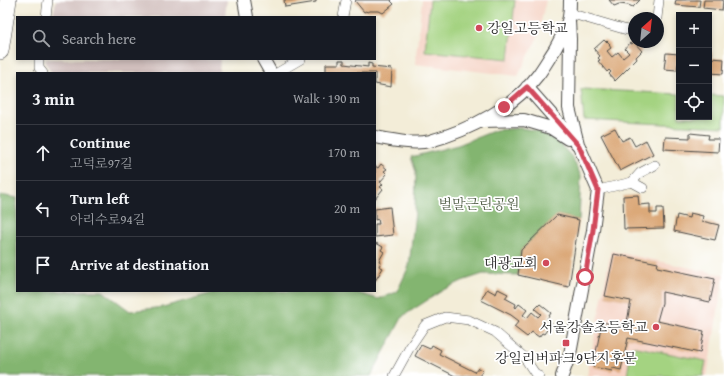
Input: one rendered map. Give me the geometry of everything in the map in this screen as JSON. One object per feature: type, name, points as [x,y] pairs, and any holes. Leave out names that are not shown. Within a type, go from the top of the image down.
[{"type":"highway","points":[[0,51],[8,0]]},
{"type":"street","points":[[46,16],[48,0]]},
{"type":"street","points":[[244,0],[247,16]]},
{"type":"street","points":[[343,16],[346,0]]},
{"type":"street","points":[[562,376],[572,347],[593,230],[598,190],[579,146],[569,108],[570,0]]},
{"type":"street","points":[[657,12],[658,0]]},
{"type":"street","points":[[569,17],[628,30]]},
{"type":"street","points":[[376,138],[401,142],[429,141],[481,121],[504,107],[538,76],[560,39],[569,17]]},
{"type":"street","points":[[40,60],[40,68],[42,72]]},
{"type":"street","points":[[265,60],[271,72]]},
{"type":"street","points":[[279,72],[299,60]]},
{"type":"street","points":[[527,87],[579,146]]},
{"type":"street","points":[[481,121],[524,120],[551,128],[579,146]]},
{"type":"street","points":[[598,190],[632,182],[640,173],[655,165]]},
{"type":"street","points":[[632,182],[643,188]]},
{"type":"street","points":[[394,376],[410,347],[425,325],[445,317],[469,320],[495,332],[524,357],[536,375],[539,376]]},
{"type":"shaded area","points":[[56,0],[227,0],[225,16],[53,16]]},
{"type":"shaded area","name":"강일고등학교","points":[[422,0],[546,0],[537,39],[518,76],[415,64]]},
{"type":"shaded area","points":[[46,60],[220,60],[219,72],[51,72],[45,63]]},
{"type":"shaded area","name":"서울강솔초등학교","points":[[611,251],[724,275],[707,376],[587,376]]},
{"type":"green space","points":[[430,0],[515,0],[509,59],[425,51]]},
{"type":"green space","points":[[581,89],[676,94],[676,120],[712,120],[712,95],[724,96],[724,127],[584,120]]},
{"type":"green space","name":"벌말근린공원","points":[[521,128],[539,131],[558,142],[572,157],[581,176],[579,220],[557,215],[521,250],[518,275],[483,274],[462,281],[443,290],[403,316],[371,376],[0,376],[0,195],[16,198],[16,292],[104,292],[130,311],[163,307],[216,292],[354,292],[378,299],[397,292],[409,266],[415,212],[416,172],[411,157],[458,145],[496,130]]},
{"type":"green space","points":[[632,346],[706,361],[703,376],[627,376]]},
{"type":"building","points":[[284,0],[316,0],[316,2],[285,7]]},
{"type":"building","points":[[392,0],[391,1],[394,4],[383,13],[379,11],[364,12],[355,1]]},
{"type":"building","points":[[609,0],[640,0],[633,7],[619,4],[614,6]]},
{"type":"building","points":[[676,0],[700,0],[699,7],[675,5]]},
{"type":"building","points":[[704,0],[723,0],[722,10],[703,8]]},
{"type":"building","points":[[604,40],[610,44],[609,45],[611,48],[607,51],[612,57],[618,52],[623,58],[629,53],[625,49],[628,45],[628,48],[639,48],[642,51],[636,57],[637,59],[615,81],[609,74],[611,72],[609,70],[607,72],[598,61],[600,60],[598,58],[600,56],[594,49]]},
{"type":"building","points":[[666,53],[676,54],[676,70],[664,69]]},
{"type":"building","points":[[712,58],[724,59],[723,74],[712,73]]},
{"type":"building","points":[[339,60],[344,60],[344,64],[368,67],[368,63],[372,64],[372,67],[392,69],[391,87],[376,84],[376,72],[326,72],[326,64],[339,64]]},
{"type":"building","points":[[615,128],[622,141],[630,137],[635,146],[646,140],[653,154],[620,171],[601,135]]},
{"type":"building","points":[[690,133],[709,135],[708,139],[719,139],[718,152],[664,149],[665,137],[690,138]]},
{"type":"building","points":[[381,164],[387,169],[384,171],[387,174],[380,182],[383,184],[380,187],[383,189],[376,198],[376,167],[378,168]]},
{"type":"building","points":[[638,195],[639,205],[650,204],[650,213],[657,213],[657,208],[663,208],[664,228],[624,229],[623,196]]},
{"type":"building","points":[[390,207],[393,235],[376,237],[376,224],[379,224],[378,219],[376,220],[376,209]]},
{"type":"building","points":[[690,213],[703,216],[702,221],[719,225],[715,240],[674,231],[677,215],[689,218]]},
{"type":"building","name":"대광교회","points":[[557,215],[579,220],[569,287],[518,275],[521,250]]},
{"type":"building","points":[[376,243],[383,247],[381,250],[384,252],[379,261],[381,262],[379,266],[383,268],[376,279]]},
{"type":"building","points":[[614,254],[658,263],[657,267],[715,279],[710,302],[662,292],[662,303],[657,321],[704,331],[700,353],[628,338],[621,370],[613,368],[612,371],[593,367],[602,322],[626,327],[631,301],[605,296]]},
{"type":"building","points":[[487,289],[496,294],[498,289],[508,294],[505,298],[516,304],[516,308],[519,304],[527,310],[523,315],[527,318],[532,312],[538,317],[541,314],[535,309],[540,304],[551,313],[547,319],[552,323],[544,334],[542,333],[539,337],[532,332],[527,337],[514,327],[519,321],[511,315],[481,300]]},
{"type":"building","points":[[421,345],[430,349],[432,345],[441,350],[439,354],[475,372],[478,368],[483,371],[479,376],[455,376],[415,356]]},
{"type":"place","name":"강일고등학교","points":[[479,28]]},
{"type":"place","name":"대광교회","points":[[546,263]]},
{"type":"place","name":"서울강솔초등학교","points":[[656,327]]},
{"type":"place","name":"강일리버파크9단지후문","points":[[566,343]]},
{"type":"route","points":[[504,107],[527,87],[579,146],[598,190],[585,277]]}]
